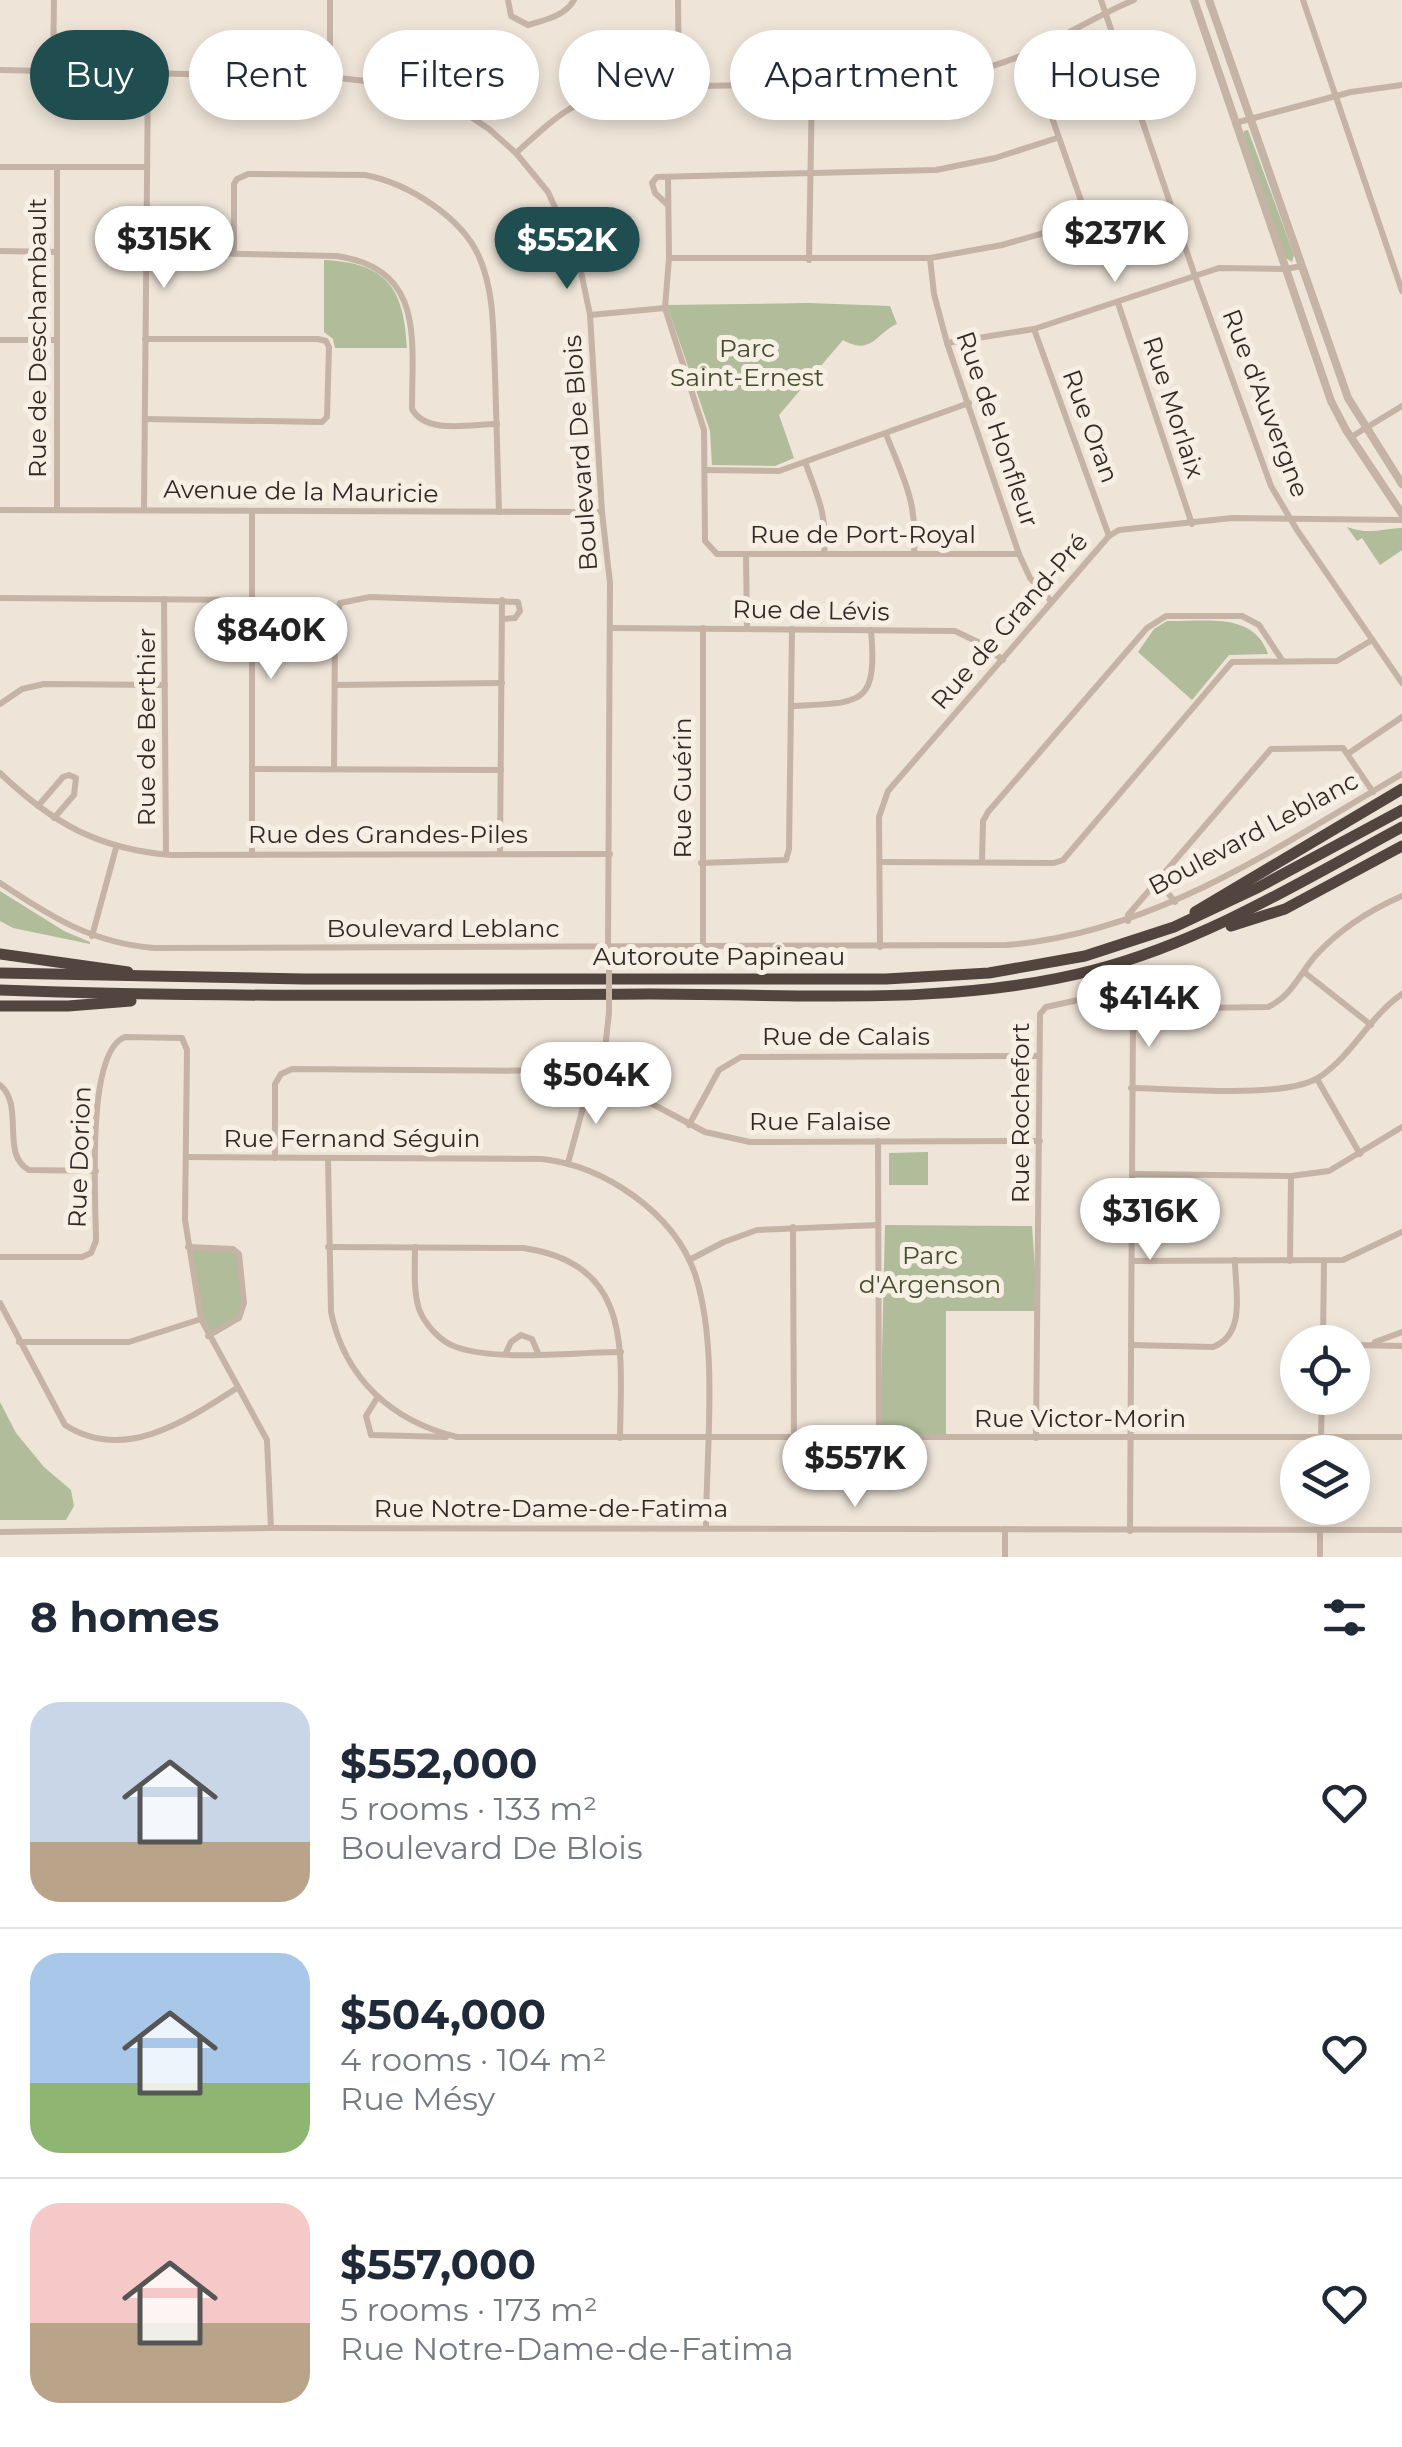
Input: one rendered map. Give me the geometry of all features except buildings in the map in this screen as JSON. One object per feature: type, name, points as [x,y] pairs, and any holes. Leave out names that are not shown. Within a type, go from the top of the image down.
[{"type":"highway","points":[[1163,931],[1402,789]]},
{"type":"highway","name":"Autoroute Papineau","points":[[0,973],[167,978],[940,977],[1052,964],[1163,931],[1243,896],[1402,810]]},
{"type":"highway","name":"Autoroute Papineau","points":[[0,990],[205,994],[950,992],[1009,987],[1080,974],[1170,946],[1255,908],[1402,828]]},
{"type":"highway","points":[[1170,946],[1286,908],[1402,846]]},
{"type":"highway","points":[[0,954],[167,978]]},
{"type":"highway","points":[[0,1006],[68,1006],[205,994]]},
{"type":"street","points":[[54,0],[54,30]]},
{"type":"street","points":[[330,0],[330,30]]},
{"type":"street","points":[[508,0],[511,16],[528,25],[553,18],[574,0]]},
{"type":"street","points":[[678,0],[678,30]]},
{"type":"street","name":"Rue d'Auvergne","points":[[1101,0],[1272,486],[1289,518],[1402,683]]},
{"type":"street","points":[[1072,30],[1134,0]]},
{"type":"street","points":[[1194,0],[1331,401],[1402,517]]},
{"type":"street","points":[[1209,0],[1345,390],[1402,484]]},
{"type":"street","points":[[1303,0],[1402,291]]},
{"type":"street","name":"Boulevard De Blois","points":[[0,70],[30,70]]},
{"type":"street","name":"Boulevard De Blois","points":[[343,78],[378,81],[430,94],[490,130],[516,153],[548,192],[571,237],[590,315],[610,583],[609,1013],[607,1045],[568,1163]]},
{"type":"street","points":[[1235,123],[1335,96],[1402,85]]},
{"type":"street","points":[[516,153],[559,113]]},
{"type":"street","points":[[144,509],[147,120]]},
{"type":"street","points":[[808,260],[812,120]]},
{"type":"street","points":[[670,258],[930,258],[1002,246],[1078,223],[1084,210],[1052,120]]},
{"type":"street","points":[[668,204],[655,193],[652,183],[657,177],[936,170],[994,158],[1058,138]]},
{"type":"street","points":[[0,166],[146,168]]},
{"type":"street","name":"Rue de Deschambault","points":[[56,508],[57,167]]},
{"type":"street","points":[[234,253],[234,184],[248,174],[365,175],[410,190],[451,221],[480,258],[492,304],[499,512]]},
{"type":"street","points":[[668,177],[670,258],[665,308],[704,430],[705,470],[780,471],[969,403]]},
{"type":"street","points":[[0,252],[57,252]]},
{"type":"street","points":[[146,252],[336,256],[356,258],[380,269],[400,289],[408,307],[412,409],[416,416],[426,423],[443,425],[497,424]]},
{"type":"street","name":"Rue de Honfleur","points":[[930,258],[947,343],[1019,554],[1030,578],[1052,602]]},
{"type":"street","points":[[947,343],[1034,330],[1219,268],[1302,266]]},
{"type":"street","name":"Rue Morlaix","points":[[1118,303],[1192,524]]},
{"type":"street","points":[[590,315],[665,308]]},
{"type":"street","name":"Rue Oran","points":[[1034,330],[1110,536]]},
{"type":"street","points":[[145,419],[322,422],[327,418],[329,348],[326,341],[318,339],[146,340]]},
{"type":"street","points":[[0,340],[57,340]]},
{"type":"street","points":[[1351,437],[1402,406]]},
{"type":"street","points":[[886,434],[913,503],[917,522],[914,554]]},
{"type":"street","points":[[805,462],[824,512],[824,554]]},
{"type":"street","name":"Rue de Port-Royal","points":[[705,470],[705,541],[717,554],[1019,554]]},
{"type":"street","name":"Avenue de la Mauricie","points":[[0,510],[602,512]]},
{"type":"street","points":[[252,510],[252,854]]},
{"type":"street","name":"Rue de Grand-Pré","points":[[880,947],[879,817],[888,791],[1110,536],[1119,530],[1232,518],[1402,517]]},
{"type":"street","points":[[746,554],[747,629]]},
{"type":"street","points":[[334,770],[335,624],[340,603],[370,597],[518,602],[520,611],[515,618],[502,619]]},
{"type":"street","points":[[0,598],[252,600]]},
{"type":"street","name":"Rue de Berthier","points":[[164,599],[166,854]]},
{"type":"street","points":[[500,854],[502,600]]},
{"type":"street","points":[[982,862],[983,821],[988,812],[1147,628],[1166,616],[1242,616],[1258,626],[1282,661]]},
{"type":"street","name":"Rue de Lévis","points":[[610,628],[955,631],[1003,660]]},
{"type":"street","name":"Rue Guérin","points":[[702,947],[703,628]]},
{"type":"street","points":[[701,862],[786,860],[792,629]]},
{"type":"street","points":[[792,706],[846,703],[865,692],[874,664],[871,630]]},
{"type":"street","points":[[880,862],[1054,864],[1063,860],[1232,662],[1337,661],[1372,640]]},
{"type":"street","points":[[335,685],[502,683]]},
{"type":"street","points":[[0,704],[22,689],[44,684],[165,684]]},
{"type":"street","points":[[1349,754],[1402,716]]},
{"type":"street","points":[[1128,921],[1128,915],[1271,749],[1340,748],[1349,754],[1372,792]]},
{"type":"street","points":[[253,769],[501,770]]},
{"type":"street","name":"Rue des Grandes-Piles","points":[[0,772],[54,818],[116,848],[166,854],[610,854]]},
{"type":"street","name":"Boulevard Leblanc","points":[[0,883],[92,936],[154,948],[608,950],[1027,944],[1077,936],[1175,902],[1402,774]]},
{"type":"street","points":[[38,806],[63,777],[76,778],[74,795],[54,818]]},
{"type":"street","points":[[92,936],[116,848]]},
{"type":"street","points":[[1158,880],[1175,902]]},
{"type":"street","points":[[1130,1530],[1132,1009],[1268,1007],[1286,996],[1319,952],[1349,926],[1402,896]]},
{"type":"street","points":[[1304,972],[1370,1024]]},
{"type":"street","points":[[1131,1088],[1271,1090],[1317,1079],[1343,1058],[1370,1024],[1402,994]]},
{"type":"street","name":"Rue Rochefort","points":[[1036,1438],[1040,1014],[1044,1008],[1102,995],[1127,997],[1132,1009]]},
{"type":"street","name":"Rue Dorion","points":[[0,1256],[82,1256],[92,1252],[96,1242],[97,1091],[112,1046],[126,1037],[176,1036],[184,1040],[186,1158]]},
{"type":"street","name":"Rue de Calais","points":[[688,1124],[718,1070],[741,1057],[1039,1056]]},
{"type":"street","name":"Rue Falaise","points":[[275,1158],[275,1084],[288,1070],[544,1070],[594,1079],[722,1138],[750,1142],[1040,1140]]},
{"type":"street","points":[[1317,1079],[1360,1154]]},
{"type":"street","points":[[0,1085],[8,1093],[16,1158],[23,1168],[96,1170]]},
{"type":"street","points":[[1133,1174],[1291,1176],[1328,1171],[1402,1127]]},
{"type":"street","points":[[878,1142],[879,1439]]},
{"type":"street","points":[[186,1158],[188,1248],[201,1319],[268,1440],[271,1528]]},
{"type":"street","name":"Rue Fernand Séguin","points":[[186,1158],[523,1158],[568,1163],[612,1180],[633,1193],[655,1214],[689,1260],[702,1305],[707,1349],[706,1528]]},
{"type":"street","points":[[328,1158],[331,1312],[336,1334],[352,1368],[377,1398]]},
{"type":"street","points":[[1290,1260],[1291,1176]]},
{"type":"street","points":[[689,1260],[756,1230],[878,1225]]},
{"type":"street","points":[[793,1226],[794,1438]]},
{"type":"street","points":[[1132,1261],[1343,1260],[1402,1232]]},
{"type":"street","points":[[328,1246],[523,1248],[549,1252],[584,1270],[612,1306],[621,1352],[620,1438]]},
{"type":"street","points":[[415,1247],[415,1288],[420,1310],[429,1327],[452,1346],[506,1354],[621,1352]]},
{"type":"street","points":[[188,1248],[233,1249],[240,1254],[244,1302],[239,1318],[208,1336]]},
{"type":"street","points":[[1132,1345],[1213,1347],[1226,1342],[1236,1326],[1235,1260]]},
{"type":"street","points":[[1322,1325],[1324,1262]]},
{"type":"street","points":[[0,1303],[65,1425],[81,1436],[107,1439],[161,1434],[237,1388]]},
{"type":"street","points":[[19,1342],[129,1342],[201,1319]]},
{"type":"street","points":[[1370,1344],[1402,1332]]},
{"type":"street","points":[[506,1354],[511,1342],[521,1335],[532,1340],[538,1353]]},
{"type":"street","points":[[1370,1345],[1402,1346]]},
{"type":"street","name":"Rue Victor-Morin","points":[[457,1437],[416,1424],[377,1398],[366,1416],[372,1435],[457,1437],[1280,1437]]},
{"type":"street","name":"Rue Victor-Morin","points":[[1370,1437],[1402,1437]]},
{"type":"street","name":"Rue Notre-Dame-de-Fatima","points":[[0,1532],[271,1528],[1402,1530]]},
{"type":"street","points":[[1005,1528],[1005,1557]]},
{"type":"street","points":[[1320,1530],[1320,1557]]},
{"type":"green space","points":[[1248,130],[1294,255],[1292,262],[1286,258],[1243,136]]},
{"type":"green space","points":[[324,260],[363,267],[388,283],[402,309],[407,348],[335,348],[333,339],[324,332]]},
{"type":"green space","name":"Parc Saint-Ernest","points":[[667,305],[890,306],[897,324],[868,344],[861,346],[843,340],[779,415],[794,458],[775,466],[712,465],[710,431]]},
{"type":"green space","points":[[1347,527],[1368,531],[1402,528],[1402,550],[1380,565],[1362,538],[1357,541]]},
{"type":"green space","points":[[1167,621],[1240,625],[1261,640],[1268,654],[1229,655],[1192,700],[1138,652],[1154,629]]},
{"type":"green space","points":[[0,891],[90,944],[13,928],[0,921]]},
{"type":"green space","points":[[928,1152],[928,1185],[889,1185],[889,1153]]},
{"type":"green space","name":"Parc d'Argenson","points":[[885,1225],[1032,1226],[1038,1311],[946,1311],[946,1435],[880,1437]]},
{"type":"green space","points":[[188,1247],[233,1249],[239,1254],[244,1303],[239,1318],[208,1336],[202,1321]]},
{"type":"green space","points":[[0,1402],[16,1433],[44,1467],[71,1490],[74,1506],[66,1520],[0,1520]]}]
